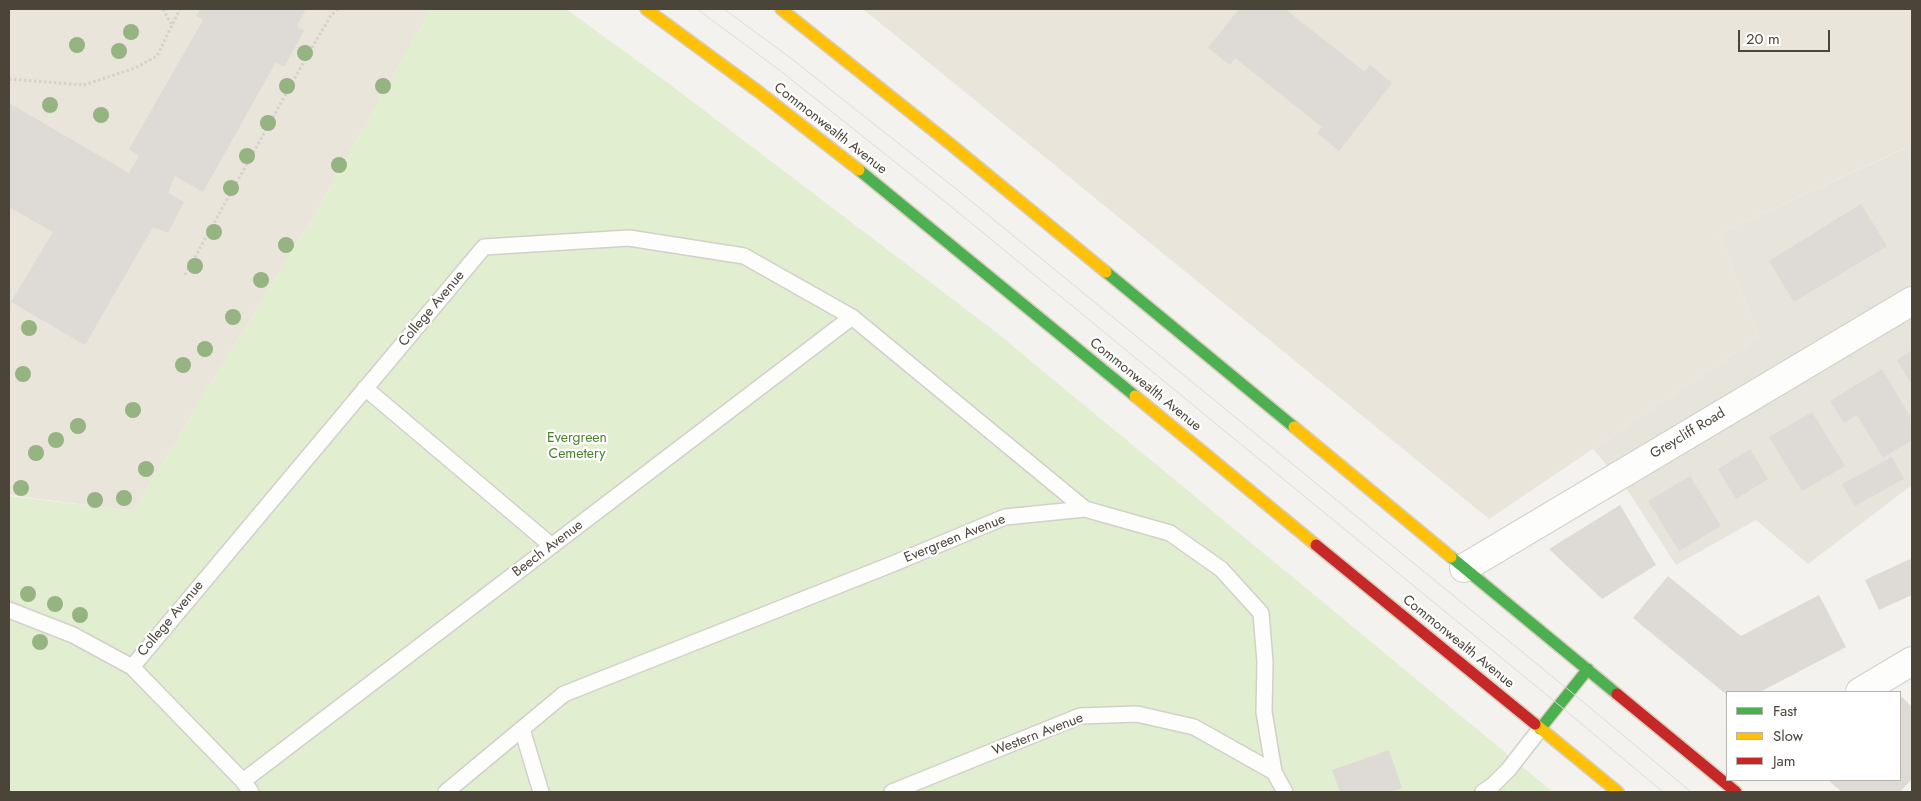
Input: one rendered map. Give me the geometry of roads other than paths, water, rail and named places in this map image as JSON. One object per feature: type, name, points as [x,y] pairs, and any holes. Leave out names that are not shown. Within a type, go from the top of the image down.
[{"type":"main road","name":"Commonwealth Avenue","points":[[646,9],[759,92],[849,162],[1618,792]]},
{"type":"main road","points":[[781,9],[948,143],[1464,568],[1726,779]]},
{"type":"main road","points":[[1540,729],[1588,669]]},
{"type":"street","name":"Greycliff Road","points":[[1464,568],[1912,301]]},
{"type":"street","points":[[1862,691],[1912,662]]},
{"type":"lane","name":"College Avenue","points":[[132,667],[484,247],[629,238],[744,256],[852,317],[1085,509]]},
{"type":"lane","name":"Beech Avenue","points":[[247,786],[552,546],[852,317]]},
{"type":"lane","points":[[365,388],[552,546]]},
{"type":"lane","name":"Evergreen Avenue","points":[[446,792],[564,694],[890,565],[1005,517],[1085,509],[1170,533],[1221,569],[1261,613],[1264,662],[1264,712],[1274,772]]},
{"type":"lane","points":[[9,610],[73,635],[132,667],[247,786]]},
{"type":"lane","name":"Western Avenue","points":[[892,792],[1080,716],[1137,714],[1194,728],[1274,772]]},
{"type":"lane","points":[[522,729],[541,792]]},
{"type":"lane","points":[[1483,792],[1493,785],[1509,768],[1540,729]]},
{"type":"lane","points":[[1274,772],[1286,792]]},
{"type":"tram line","points":[[697,9],[778,69],[943,200],[1663,792]]},
{"type":"tram line","points":[[724,9],[788,56],[955,188],[1691,792]]},
{"type":"park label","name":"Evergreen Cemetery","points":[[577,448]]}]
